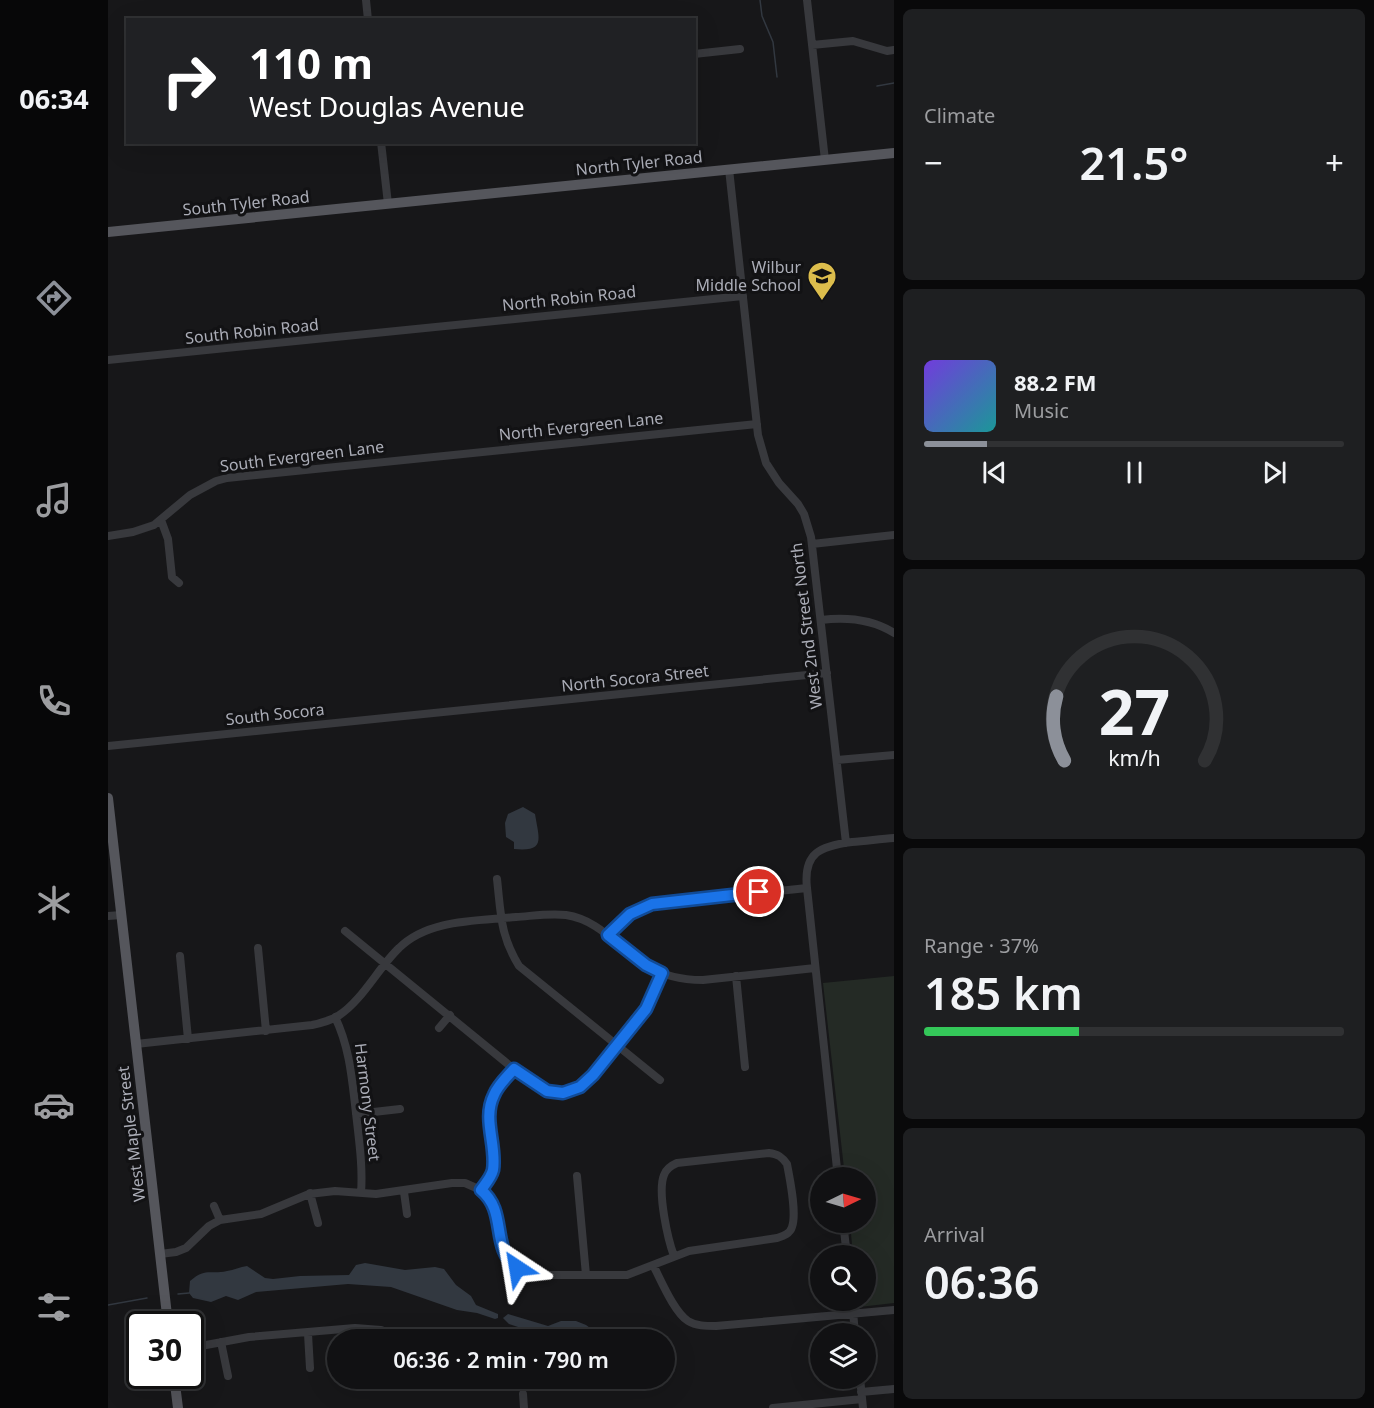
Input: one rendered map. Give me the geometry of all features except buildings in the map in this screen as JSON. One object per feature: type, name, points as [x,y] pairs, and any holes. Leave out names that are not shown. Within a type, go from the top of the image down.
[{"type":"main road","name":"North Tyler Road","points":[[388,204],[894,153]]},
{"type":"main road","name":"South Tyler Road","points":[[108,232],[388,204]]},
{"type":"main road","name":"West Maple Street","points":[[108,798],[110,839],[121,915],[167,1311]]},
{"type":"main road","points":[[176,1389],[178,1408]]},
{"type":"street","points":[[366,0],[369,18]]},
{"type":"street","points":[[807,0],[825,159]]},
{"type":"street","points":[[812,45],[853,41],[887,51],[894,50]]},
{"type":"street","points":[[696,54],[740,49]]},
{"type":"street","points":[[381,144],[388,204]]},
{"type":"street","name":"West 2nd Street North","points":[[729,169],[757,424],[766,463],[804,514],[813,544],[846,843]]},
{"type":"street","name":"North Robin Road","points":[[398,331],[743,296]]},
{"type":"street","name":"South Robin Road","points":[[108,360],[398,331]]},
{"type":"street","name":"North Evergreen Lane","points":[[407,458],[757,424]]},
{"type":"street","name":"South Evergreen Lane","points":[[108,536],[143,530],[161,520],[190,495],[216,481],[227,478],[407,458]]},
{"type":"street","points":[[161,520],[168,539],[172,577],[179,583]]},
{"type":"street","points":[[813,544],[894,535]]},
{"type":"street","points":[[821,620],[840,618],[859,620],[879,625],[894,633]]},
{"type":"street","name":"North Socora Street","points":[[445,712],[827,673]]},
{"type":"street","name":"South Socora","points":[[108,746],[445,712]]},
{"type":"street","points":[[837,760],[894,754]]},
{"type":"street","points":[[837,1167],[807,888],[807,869],[815,854],[826,846],[894,838]]},
{"type":"street","points":[[497,879],[506,944],[519,966],[660,1080]]},
{"type":"street","points":[[608,935],[630,914],[652,904],[807,888]]},
{"type":"street","points":[[108,916],[121,915]]},
{"type":"street","points":[[136,1044],[312,1026],[335,1017],[348,1008],[399,947],[429,930],[447,924],[565,915],[590,923],[646,965],[662,973],[687,980],[815,968]]},
{"type":"street","points":[[345,931],[514,1069],[547,1091],[563,1093],[580,1087],[588,1080],[646,1009],[662,973]]},
{"type":"street","points":[[258,948],[266,1031]]},
{"type":"street","points":[[180,956],[188,1039]]},
{"type":"street","points":[[736,976],[745,1067]]},
{"type":"street","points":[[439,1028],[450,1015]]},
{"type":"street","name":"Harmony Street","points":[[335,1017],[345,1038],[348,1054],[356,1114],[362,1179],[361,1193]]},
{"type":"street","points":[[481,1190],[493,1170],[490,1107],[493,1096],[514,1069]]},
{"type":"street","points":[[356,1114],[400,1109]]},
{"type":"street","points":[[160,1254],[186,1248],[209,1226],[220,1220],[261,1214],[310,1193],[335,1191],[376,1194],[465,1183],[481,1190],[492,1201],[503,1250],[508,1260],[517,1268],[538,1275],[627,1275],[674,1256],[714,1246],[786,1235],[792,1228],[793,1209],[787,1164],[777,1154],[769,1153],[677,1163],[670,1166],[664,1173],[662,1190],[668,1240],[674,1256]]},
{"type":"street","points":[[577,1176],[586,1275]]},
{"type":"street","points":[[404,1192],[407,1214]]},
{"type":"street","points":[[310,1193],[318,1223]]},
{"type":"street","points":[[214,1206],[220,1220]]},
{"type":"street","points":[[653,1265],[679,1312],[688,1321],[699,1325],[716,1326],[894,1310]]},
{"type":"street","points":[[853,1311],[854,1323]]},
{"type":"street","points":[[348,1329],[368,1329]]},
{"type":"street","points":[[204,1345],[249,1337],[327,1332]]},
{"type":"street","points":[[308,1334],[310,1368]]},
{"type":"street","points":[[221,1342],[228,1376]]},
{"type":"street","points":[[773,1408],[862,1400],[894,1389]]},
{"type":"street","points":[[522,1394],[524,1408]]},
{"type":"shaded area","points":[[523,807],[535,814],[538,842],[531,848],[514,849],[514,842],[506,837],[505,823],[508,814]]},
{"type":"shaded area","points":[[894,976],[894,1303],[876,1305],[876,1245],[852,1245],[851,1233],[876,1233],[876,1167],[844,1167],[823,983]]},
{"type":"shaded area","points":[[365,1263],[405,1270],[435,1267],[444,1269],[456,1285],[471,1296],[476,1305],[498,1314],[498,1318],[457,1310],[391,1287],[348,1284],[256,1292],[238,1300],[226,1296],[211,1302],[193,1298],[189,1293],[190,1281],[204,1273],[230,1271],[247,1266],[265,1278],[273,1279],[349,1275],[356,1265]]},
{"type":"shaded area","points":[[508,1314],[548,1326],[561,1321],[576,1321],[591,1329],[524,1329],[509,1324],[503,1318]]},
{"type":"waterway","points":[[760,0],[762,16],[773,42],[777,77]]},
{"type":"waterway","points":[[877,86],[894,83]]},
{"type":"waterway","points":[[178,1294],[189,1293]]},
{"type":"waterway","points":[[108,1305],[147,1298]]},
{"type":"place","name":"Wilbur Middle School","points":[[822,302]]},
{"type":"route","points":[[517,1268],[508,1260],[503,1250],[492,1201],[481,1190],[493,1170],[489,1120],[493,1096],[514,1069],[547,1091],[563,1093],[580,1087],[593,1075],[646,1009],[662,973],[646,965],[608,935],[630,914],[652,904],[759,892]]}]
